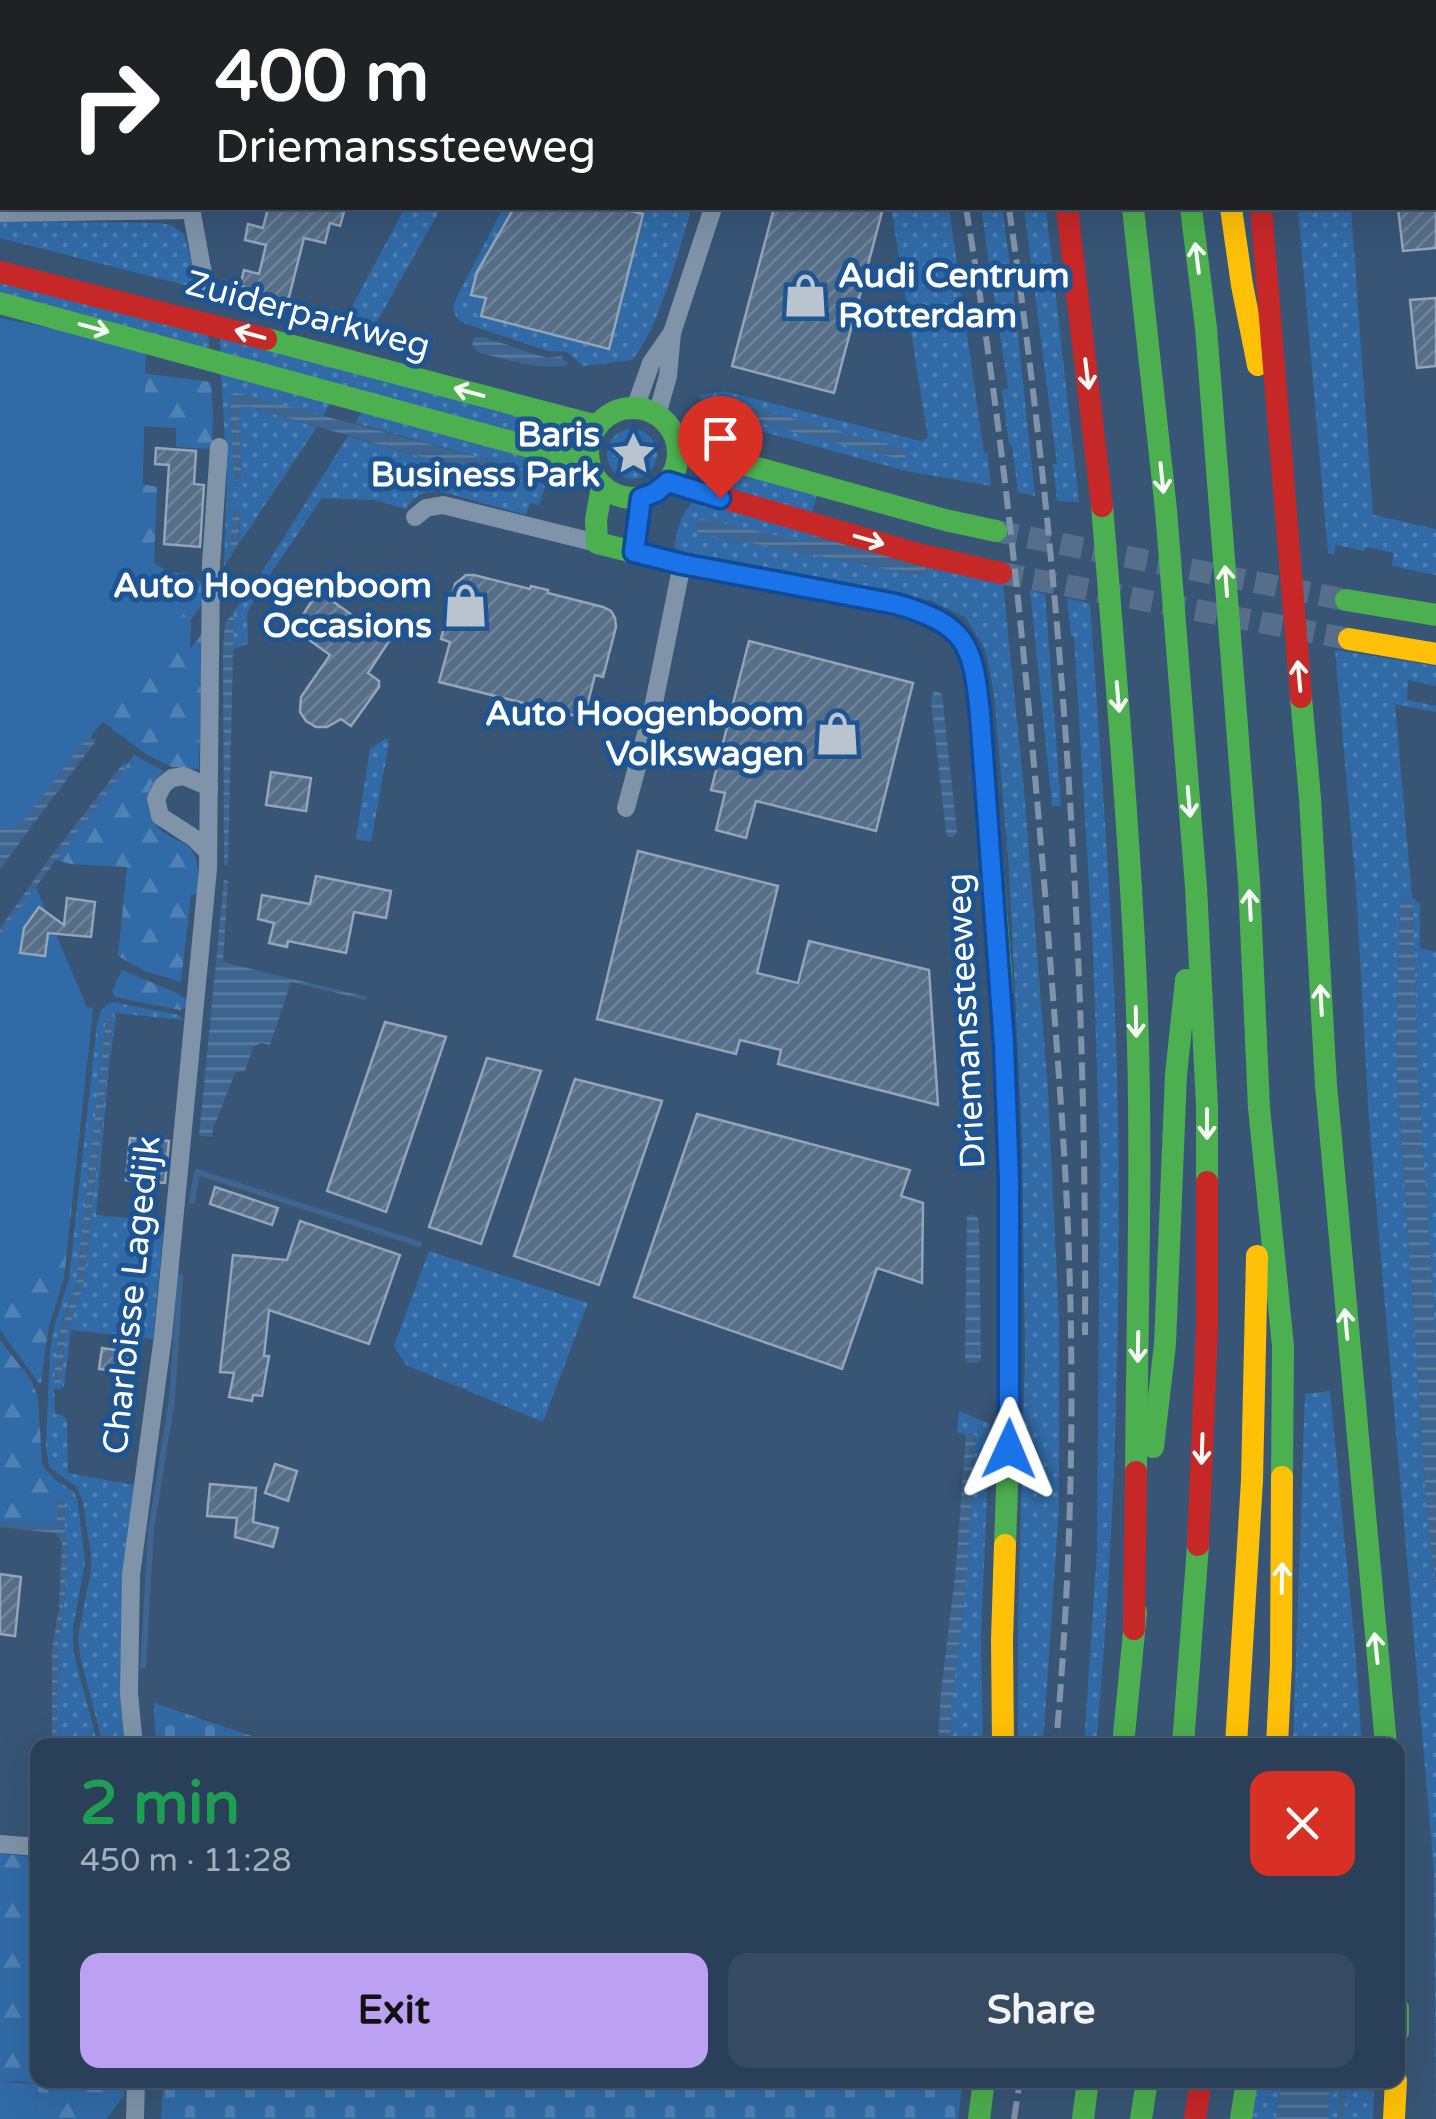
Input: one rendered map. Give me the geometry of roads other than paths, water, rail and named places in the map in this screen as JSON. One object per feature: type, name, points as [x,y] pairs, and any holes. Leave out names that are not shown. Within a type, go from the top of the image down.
[{"type":"main road","points":[[1067,210],[1102,506],[1128,812],[1139,1184],[1134,1628]]},
{"type":"main road","points":[[1133,210],[1166,510],[1196,887],[1206,1106],[1206,1329],[1197,1576],[1184,1738]]},
{"type":"main road","points":[[1191,210],[1206,328],[1245,822],[1260,1108],[1283,1346],[1277,1738]]},
{"type":"main road","points":[[1231,210],[1242,285],[1282,485]]},
{"type":"main road","points":[[1261,210],[1310,798],[1326,1085],[1385,1738]]},
{"type":"main road","name":"Zuiderparkweg","points":[[0,272],[597,426]]},
{"type":"main road","name":"Zuiderparkweg","points":[[0,302],[590,463]]},
{"type":"main road","points":[[646,411],[671,428],[678,446],[677,466],[668,482],[656,492],[641,498],[616,495],[602,486],[592,472],[590,440],[597,426],[614,412],[646,411]]},
{"type":"main road","points":[[678,446],[996,531]]},
{"type":"main road","points":[[668,482],[918,554],[1001,573]]},
{"type":"main road","points":[[596,543],[602,486]]},
{"type":"main road","points":[[634,552],[641,498]]},
{"type":"main road","name":"Driemanssteeweg","points":[[596,543],[923,612],[955,631],[973,664],[999,954],[1009,1162],[1010,1402],[1002,1738]]},
{"type":"main road","points":[[1346,600],[1436,615]]},
{"type":"main road","points":[[1350,639],[1436,654]]},
{"type":"main road","points":[[1125,1738],[1164,1344],[1176,1074],[1196,887]]},
{"type":"main road","points":[[1236,1738],[1252,1480],[1260,1108]]},
{"type":"main road","points":[[979,2119],[983,2088]]},
{"type":"main road","points":[[1083,2119],[1087,2088]]},
{"type":"main road","points":[[1142,2119],[1145,2088]]},
{"type":"main road","points":[[1195,2119],[1200,2088]]},
{"type":"main road","points":[[1241,2119],[1246,2088]]},
{"type":"main road","points":[[1394,2119],[1396,2088]]},
{"type":"street","points":[[0,213],[115,210]]},
{"type":"street","points":[[191,210],[206,290]]},
{"type":"street","points":[[646,411],[668,376],[672,333],[713,210]]},
{"type":"street","name":"Charloisse Lagedijk","points":[[133,1738],[131,1574],[163,1336],[208,852],[211,564],[219,447]]},
{"type":"street","name":"Driemanssteeweg","points":[[415,517],[426,508],[443,505],[596,543]]},
{"type":"street","points":[[626,808],[653,708],[682,564]]},
{"type":"street","points":[[208,852],[160,816],[156,799],[172,778],[184,776],[209,787]]},
{"type":"street","points":[[0,1844],[30,1846]]},
{"type":"street","points":[[134,2119],[136,2088]]},
{"type":"waterway","points":[[192,1201],[197,1172],[419,1244]]},
{"type":"waterway","points":[[143,1666],[151,1530],[172,1399],[180,1277]]},
{"type":"waterway","points":[[1341,2119],[1343,2088]]},
{"type":"tunnel","points":[[996,531],[1346,600]]},
{"type":"tunnel","points":[[1001,573],[1349,639]]},
{"type":"railway","points":[[966,210],[992,378],[1022,635],[1065,1166],[1071,1440],[1057,1738]]},
{"type":"railway","points":[[1009,210],[1044,488],[1068,770],[1082,1052],[1085,1335]]},
{"type":"railway","points":[[1014,2119],[1019,2088]]},
{"type":"place","name":"Audi Centrum Rotterdam","points":[[805,295]]},
{"type":"place","name":"Baris Business Park","points":[[633,454]]},
{"type":"place","name":"Auto Hoogenboom Occasions","points":[[465,605]]},
{"type":"place","name":"Auto Hoogenboom Volkswagen","points":[[837,733]]}]
